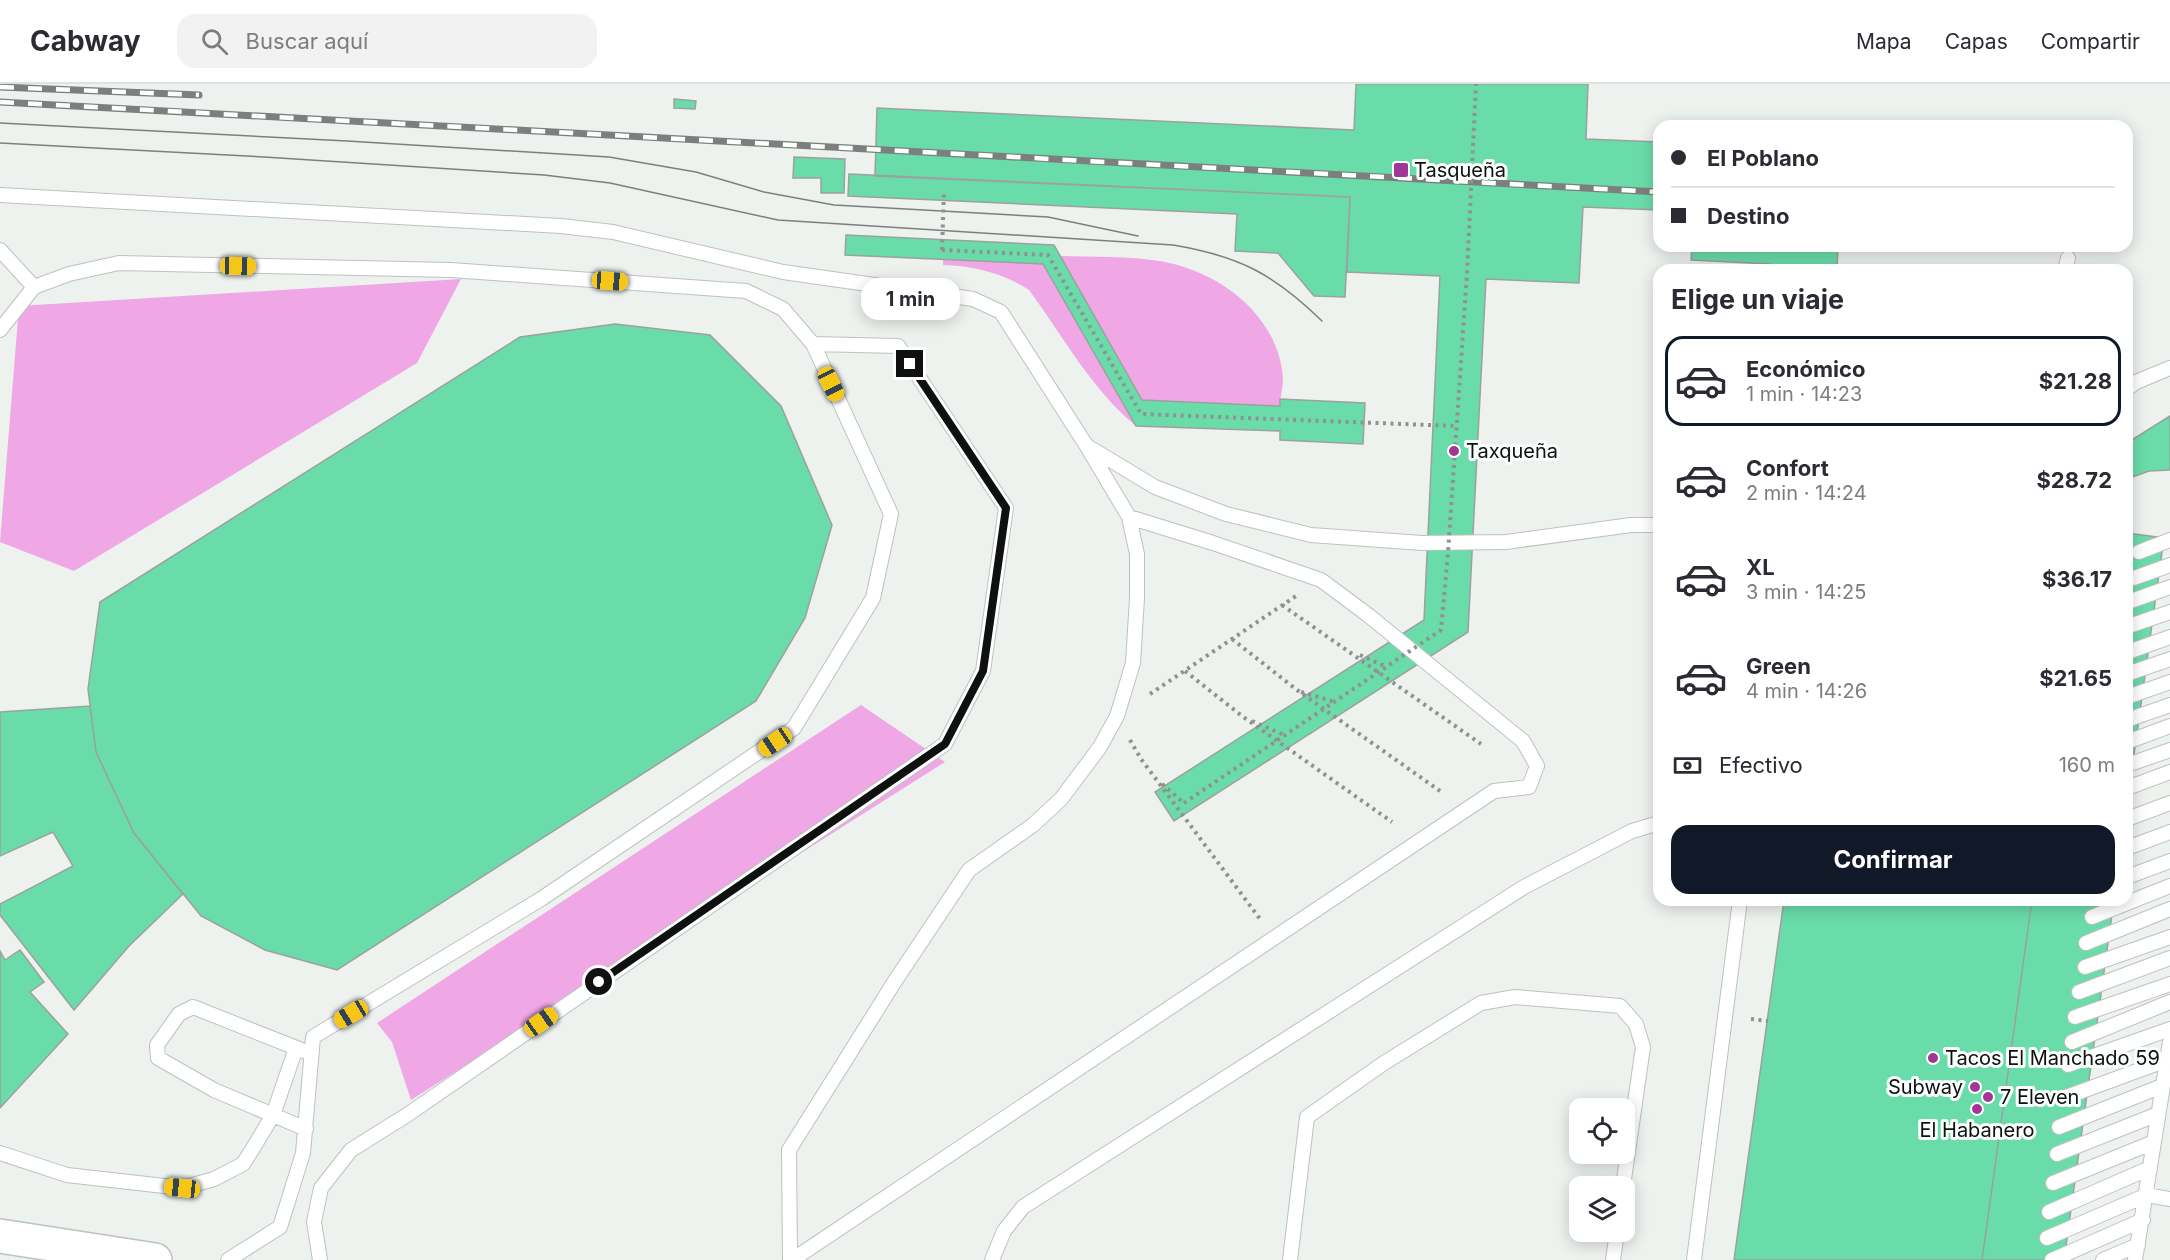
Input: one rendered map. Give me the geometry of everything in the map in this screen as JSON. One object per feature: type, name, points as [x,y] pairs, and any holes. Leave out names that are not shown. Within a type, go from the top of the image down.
[{"type":"main road","points":[[0,1236],[155,1260]]},
{"type":"lane","points":[[0,195],[571,227],[624,234],[783,272],[973,299],[1001,312],[1129,517],[1137,554],[1133,663],[1117,716],[1100,747],[1061,799],[1032,825],[969,870],[895,981],[789,1150],[791,1260]]},
{"type":"lane","points":[[0,250],[34,287]]},
{"type":"lane","points":[[0,330],[34,287],[69,274],[119,263],[452,270],[746,291],[783,309],[813,344],[891,514],[873,598],[794,728],[541,899],[313,1036],[303,1153],[280,1227],[228,1260]]},
{"type":"lane","points":[[320,1260],[314,1221],[321,1188],[351,1150],[407,1115],[945,744],[983,671],[1006,508],[898,346],[813,344]]},
{"type":"lane","points":[[2133,384],[2170,368]]},
{"type":"lane","points":[[1086,445],[1155,487],[1226,514],[1311,535],[1422,543],[1506,542],[1631,525],[1653,525]]},
{"type":"lane","points":[[791,1260],[1494,791],[1529,787],[1537,766],[1523,741],[1368,615],[1321,580],[1129,517]]},
{"type":"lane","points":[[2139,552],[2170,540]]},
{"type":"lane","points":[[2134,578],[2170,565]]},
{"type":"lane","points":[[2133,600],[2170,587]]},
{"type":"lane","points":[[2133,625],[2170,612]]},
{"type":"lane","points":[[2133,650],[2170,637]]},
{"type":"lane","points":[[2133,672],[2170,658]]},
{"type":"lane","points":[[2133,695],[2170,682]]},
{"type":"lane","points":[[2133,718],[2170,705]]},
{"type":"lane","points":[[2133,740],[2170,726]]},
{"type":"lane","points":[[2133,763],[2170,750]]},
{"type":"lane","points":[[2133,786],[2170,772]]},
{"type":"lane","points":[[2133,817],[2170,803]]},
{"type":"lane","points":[[992,1260],[1004,1232],[1023,1207],[1524,887],[1632,831],[1653,825]]},
{"type":"lane","points":[[2133,846],[2170,832]]},
{"type":"lane","points":[[2133,875],[2170,861]]},
{"type":"lane","points":[[2133,901],[2170,886]]},
{"type":"lane","points":[[1694,1260],[1739,906]]},
{"type":"lane","points":[[2092,917],[2120,906]]},
{"type":"lane","points":[[2086,943],[2170,909]]},
{"type":"lane","points":[[2085,967],[2170,937]]},
{"type":"lane","points":[[2079,992],[2170,958]]},
{"type":"lane","points":[[2075,1017],[2170,984]]},
{"type":"lane","points":[[1290,1260],[1307,1117],[1384,1063],[1481,1003],[1515,998],[1620,1006],[1636,1024],[1643,1047],[1624,1176]]},
{"type":"lane","points":[[2072,1042],[2170,1002]]},
{"type":"lane","points":[[306,1129],[214,1090],[158,1058],[157,1045],[180,1014],[193,1007],[312,1054]]},
{"type":"lane","points":[[2068,1065],[2170,1029]]},
{"type":"lane","points":[[2135,1260],[2170,1042]]},
{"type":"lane","points":[[0,1153],[67,1175],[182,1188],[214,1179],[243,1164],[273,1115],[296,1048]]},
{"type":"lane","points":[[2066,1097],[2167,1060]]},
{"type":"lane","points":[[2060,1127],[2163,1086]]},
{"type":"lane","points":[[2057,1154],[2158,1114]]},
{"type":"lane","points":[[2053,1183],[2154,1142]]},
{"type":"lane","points":[[2049,1212],[2150,1168]]},
{"type":"lane","points":[[2047,1238],[2147,1195],[2170,1199]]},
{"type":"lane","points":[[2052,1260],[2143,1220]]},
{"type":"lane","points":[[1613,1260],[1616,1242]]},
{"type":"lane","points":[[2103,1260],[2138,1245]]},
{"type":"path","points":[[1156,779],[1184,803],[1441,630],[1467,273],[1476,84]]},
{"type":"path","points":[[944,190],[942,250],[1048,255],[1141,414],[1455,426]]},
{"type":"path","points":[[1260,919],[1141,759],[1117,716],[1321,580]]},
{"type":"path","points":[[1282,605],[1481,744]]},
{"type":"path","points":[[1232,639],[1297,690],[1440,791]]},
{"type":"path","points":[[1350,651],[1387,667]]},
{"type":"path","points":[[1185,671],[1242,716],[1392,822]]},
{"type":"path","points":[[1297,690],[1335,702]]},
{"type":"path","points":[[1242,716],[1284,735]]},
{"type":"shaded area","points":[[1060,256],[1123,257],[1160,261],[1182,266],[1224,286],[1258,316],[1270,335],[1279,356],[1283,379],[1280,406],[1142,400]]},
{"type":"shaded area","points":[[943,259],[1043,264],[1136,426],[1091,379],[1029,290],[1009,279],[988,272],[943,265]]},
{"type":"shaded area","points":[[461,279],[417,363],[74,571],[0,542],[19,306]]},
{"type":"shaded area","points":[[861,705],[945,762],[411,1100],[392,1042],[377,1023]]},
{"type":"building","name":"Taxqueña","points":[[1356,84],[1588,84],[1586,139],[1653,142],[1653,210],[1583,207],[1579,283],[1486,279],[1468,632],[1174,821],[1155,792],[1424,620],[1440,276],[1347,272],[1350,197],[875,176],[877,108],[1354,130]]},
{"type":"building","points":[[674,99],[696,101],[695,109],[674,108]]},
{"type":"building","points":[[794,157],[845,159],[844,193],[821,193],[821,178],[793,178]]},
{"type":"building","points":[[849,174],[1350,197],[1345,297],[1314,296],[1278,253],[1235,251],[1237,214],[848,196]]},
{"type":"building","points":[[846,235],[1054,245],[1142,400],[1280,406],[1280,399],[1365,403],[1363,444],[1280,440],[1280,431],[1136,426],[1043,264],[845,255]]},
{"type":"building","points":[[1692,252],[1838,252],[1837,264],[1770,264],[1691,260]]},
{"type":"building","points":[[615,324],[710,335],[781,406],[832,525],[805,618],[756,701],[337,970],[265,950],[201,916],[134,833],[96,752],[88,689],[100,602],[520,337]]},
{"type":"building","points":[[2170,416],[2170,470],[2149,471],[2133,477],[2133,439]]},
{"type":"building","points":[[2133,534],[2164,538],[2133,762]]},
{"type":"building","points":[[90,706],[96,752],[134,833],[183,894],[129,946],[74,1010],[0,915],[0,904],[73,866],[53,832],[0,856],[0,712]]},
{"type":"building","points":[[1783,906],[2031,906],[1982,1260],[1734,1260]]},
{"type":"building","points":[[2031,906],[2113,906],[2064,1260],[1982,1260]]},
{"type":"building","points":[[20,950],[44,982],[30,992],[68,1034],[0,1108],[0,951],[5,960]]},
{"type":"tram line","points":[[0,123],[609,157],[696,172],[764,192],[834,205],[1048,217],[1138,236]]},
{"type":"tram line","points":[[0,143],[544,175],[610,183],[778,220],[1173,245],[1217,255],[1254,270],[1288,291],[1322,321]]},
{"type":"railway","points":[[0,87],[199,95]]},
{"type":"railway","points":[[0,102],[1653,192]]},
{"type":"place","name":"Tasqueña","points":[[1401,170]]},
{"type":"place","name":"Taxqueña","points":[[1454,451]]},
{"type":"place","name":"Tacos El Manchado 59","points":[[1933,1058]]},
{"type":"place","name":"Subway","points":[[1975,1087]]},
{"type":"place","name":"7 Eleven","points":[[1988,1097]]},
{"type":"place","name":"El Habanero","points":[[1977,1109]]},
{"type":"route","points":[[599,982],[945,744],[983,671],[1006,508],[910,364]]}]
